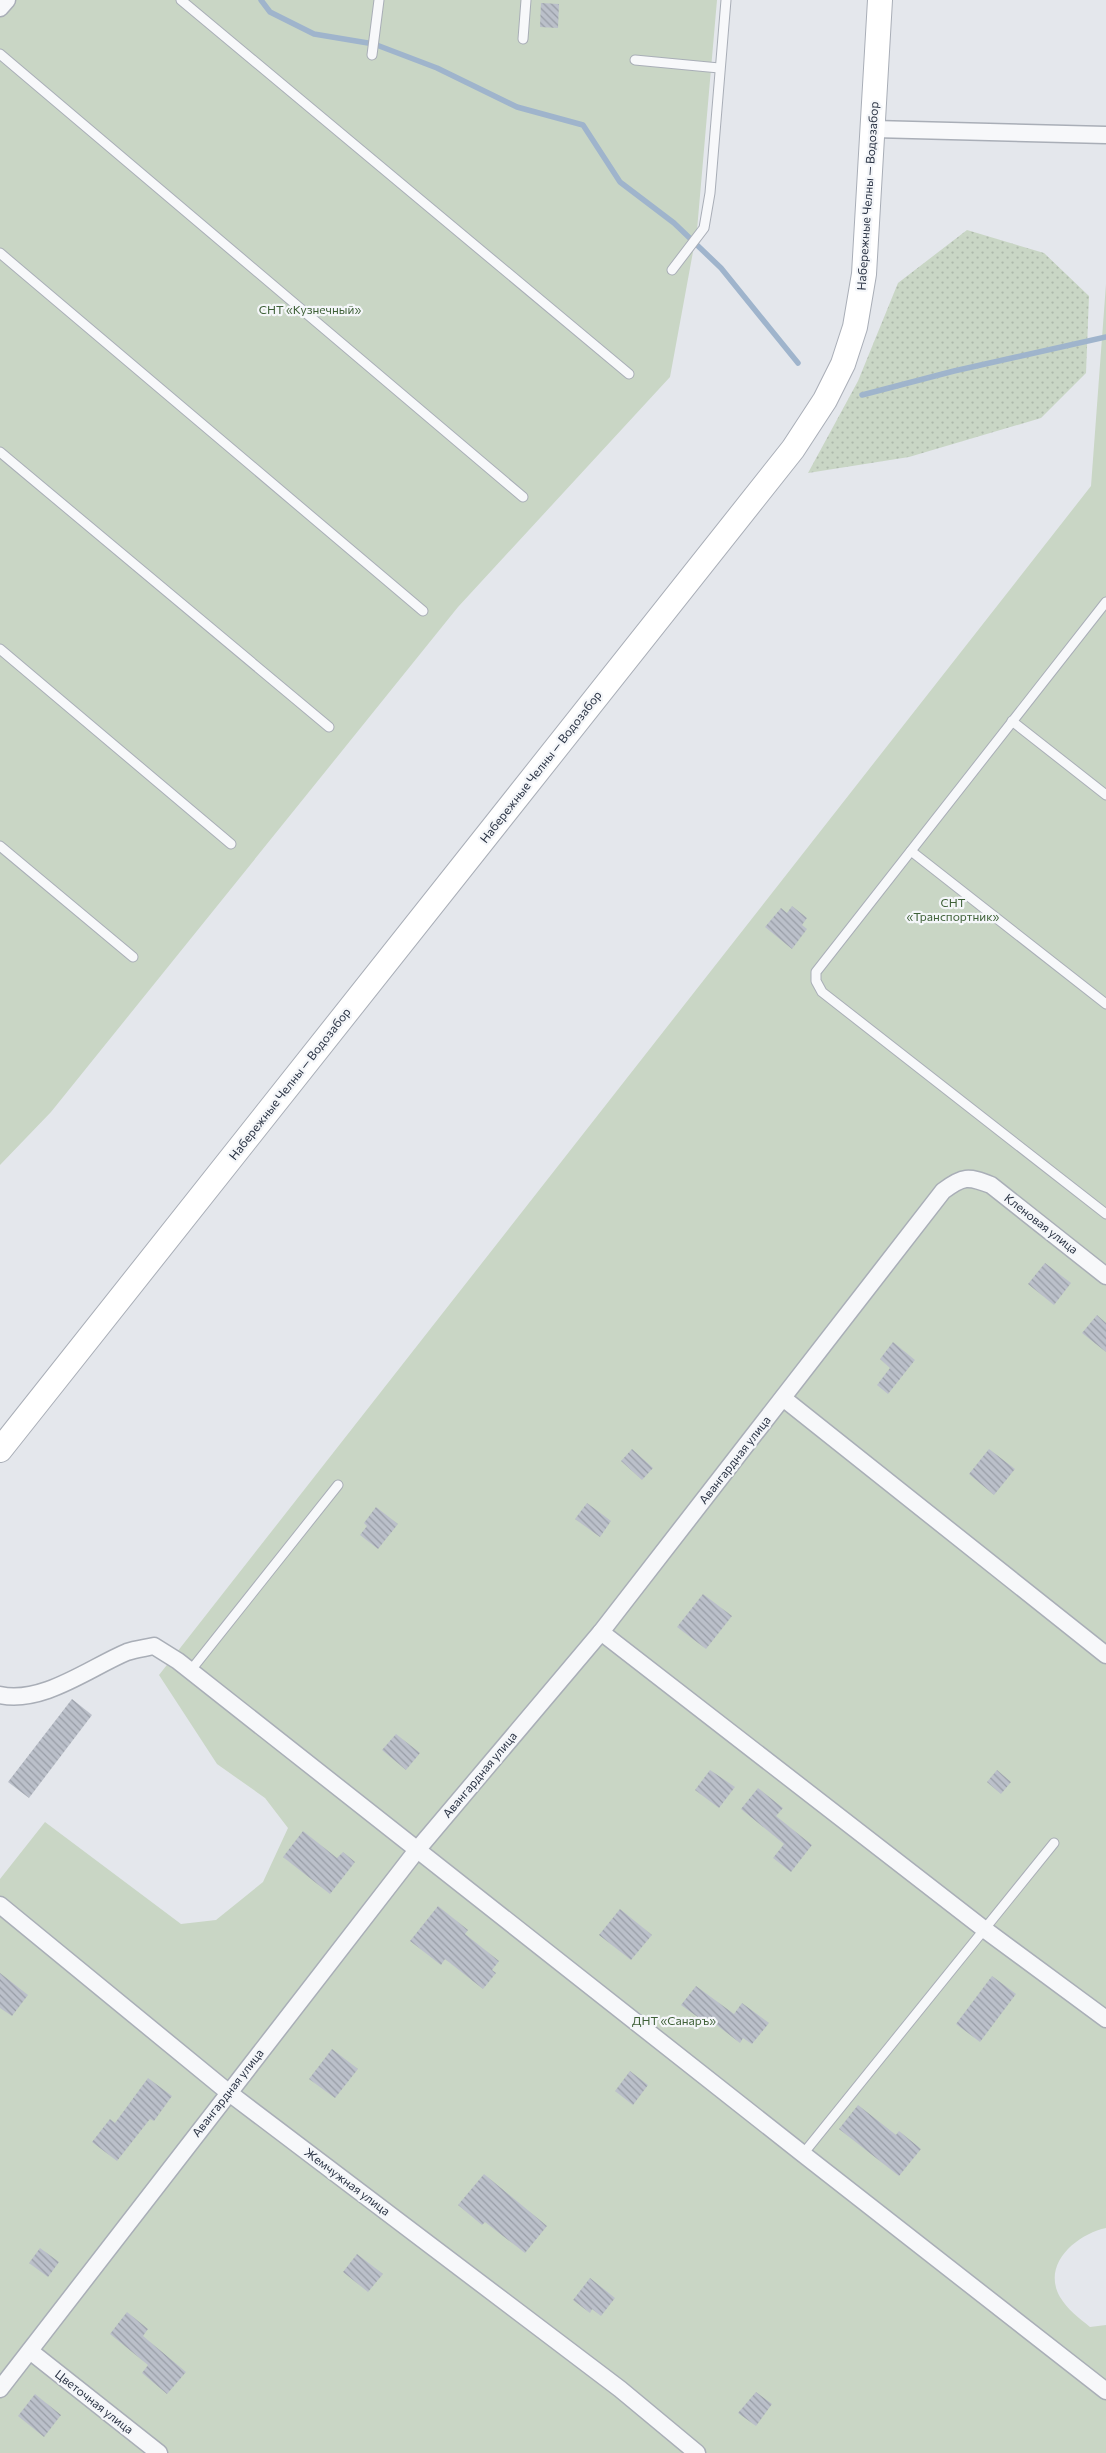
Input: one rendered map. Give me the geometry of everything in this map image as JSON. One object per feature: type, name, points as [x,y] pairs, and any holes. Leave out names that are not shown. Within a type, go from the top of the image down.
[{"type":"main road","name":"Набережные Челны — Водозабор","points":[[0,1450],[798,441],[825,400],[843,364],[855,327],[864,274],[874,129],[880,0]]},
{"type":"street","points":[[0,8],[7,0]]},
{"type":"street","points":[[874,129],[1106,135]]},
{"type":"street","name":"Кленовая улица","points":[[972,1178],[991,1185],[1106,1276]]},
{"type":"street","name":"Авангардная улица","points":[[0,2389],[417,1850],[601,1632],[944,1191],[959,1180],[972,1178]]},
{"type":"street","points":[[783,1398],[1106,1655]]},
{"type":"street","points":[[601,1632],[984,1929],[1106,2019]]},
{"type":"street","points":[[0,1695],[12,1697],[46,1690],[129,1652],[154,1646],[190,1670],[802,2154],[1106,2391]]},
{"type":"street","name":"Жемчужная улица","points":[[0,1905],[228,2092],[620,2389],[697,2453]]},
{"type":"street","name":"Цветочная улица","points":[[30,2351],[159,2453]]},
{"type":"lane","points":[[181,0],[629,374]]},
{"type":"lane","points":[[372,55],[379,0]]},
{"type":"lane","points":[[523,39],[526,0]]},
{"type":"lane","points":[[672,270],[704,228],[710,193],[726,0]]},
{"type":"lane","points":[[0,54],[523,497]]},
{"type":"lane","points":[[635,60],[719,68]]},
{"type":"lane","points":[[0,253],[423,611]]},
{"type":"lane","points":[[0,452],[328,727]]},
{"type":"lane","points":[[1106,602],[816,972],[816,981],[822,992],[1106,1214]]},
{"type":"lane","points":[[0,649],[231,844]]},
{"type":"lane","points":[[1012,721],[1106,795]]},
{"type":"lane","points":[[0,846],[133,957]]},
{"type":"lane","points":[[911,851],[1106,1004]]},
{"type":"lane","points":[[190,1670],[338,1485]]},
{"type":"lane","points":[[802,2154],[1054,1843]]},
{"type":"green space","name":"СНТ «Кузнечный»","points":[[0,0],[717,0],[697,230],[670,377],[458,607],[51,1112],[0,1165]]},
{"type":"green space","points":[[967,230],[1044,253],[1089,296],[1086,373],[1041,418],[909,457],[808,473],[858,381],[898,283]]},
{"type":"green space","name":"ДНТ «Санаръ»","points":[[1106,284],[1106,2228],[1084,2237],[1065,2252],[1055,2273],[1055,2285],[1063,2301],[1090,2327],[1106,2325],[1106,2453],[0,2453],[0,1879],[45,1822],[181,1924],[216,1920],[263,1882],[288,1828],[265,1798],[217,1764],[159,1675],[1091,486]]},
{"type":"building","points":[[541,3],[559,4],[558,28],[540,27]]},
{"type":"building","points":[[792,906],[807,918],[802,925],[807,929],[792,949],[765,927],[781,908],[787,913]]},
{"type":"building","points":[[1045,1263],[1071,1283],[1054,1305],[1028,1284]]},
{"type":"building","points":[[1097,1315],[1106,1323],[1106,1352],[1082,1333]]},
{"type":"building","points":[[893,1342],[915,1360],[888,1394],[877,1385],[890,1368],[880,1359]]},
{"type":"building","points":[[632,1449],[653,1468],[642,1480],[621,1461]]},
{"type":"building","points":[[989,1449],[1015,1469],[994,1495],[969,1474]]},
{"type":"building","points":[[587,1503],[611,1521],[600,1537],[575,1519]]},
{"type":"building","points":[[376,1507],[398,1524],[378,1549],[360,1535],[367,1526],[364,1523]]},
{"type":"building","points":[[703,1594],[732,1616],[706,1649],[677,1627]]},
{"type":"building","points":[[72,1699],[92,1715],[29,1798],[8,1782]]},
{"type":"building","points":[[396,1734],[420,1753],[406,1770],[382,1750]]},
{"type":"building","points":[[710,1770],[735,1787],[719,1808],[695,1790]]},
{"type":"building","points":[[997,1770],[1011,1782],[1001,1794],[987,1782]]},
{"type":"building","points":[[758,1788],[783,1808],[776,1816],[812,1845],[791,1872],[773,1858],[784,1844],[741,1809]]},
{"type":"building","points":[[303,1831],[337,1858],[343,1852],[355,1862],[330,1894],[283,1857]]},
{"type":"building","points":[[438,1906],[468,1930],[465,1934],[499,1961],[492,1970],[496,1973],[483,1989],[445,1959],[441,1965],[410,1941]]},
{"type":"building","points":[[620,1909],[652,1935],[631,1960],[599,1935]]},
{"type":"building","points":[[0,1973],[28,1995],[12,2016],[0,2008]]},
{"type":"building","points":[[992,1976],[1016,1994],[980,2042],[956,2024]]},
{"type":"building","points":[[696,1986],[734,2014],[742,2003],[769,2023],[752,2044],[743,2038],[740,2043],[709,2019],[706,2023],[681,2005]]},
{"type":"building","points":[[332,2049],[358,2069],[335,2098],[309,2079]]},
{"type":"building","points":[[630,2071],[648,2085],[633,2105],[615,2091]]},
{"type":"building","points":[[148,2078],[172,2096],[154,2121],[150,2119],[117,2161],[92,2142],[110,2119],[115,2123]]},
{"type":"building","points":[[858,2105],[896,2135],[899,2131],[921,2149],[899,2176],[839,2129]]},
{"type":"building","points":[[484,2174],[547,2226],[525,2253],[485,2222],[482,2225],[458,2205]]},
{"type":"building","points":[[40,2248],[59,2262],[48,2277],[29,2263]]},
{"type":"building","points":[[357,2254],[383,2274],[368,2292],[343,2272]]},
{"type":"building","points":[[590,2278],[615,2298],[601,2316],[592,2309],[590,2313],[573,2300]]},
{"type":"building","points":[[127,2312],[148,2329],[143,2336],[186,2372],[167,2394],[142,2373],[148,2365],[110,2334]]},
{"type":"building","points":[[756,2392],[772,2404],[756,2426],[738,2413]]},
{"type":"building","points":[[35,2394],[61,2415],[44,2437],[18,2416]]},
{"type":"waterway","points":[[261,0],[270,12],[314,34],[374,44],[437,68],[517,107],[583,125],[620,182],[674,223],[721,268],[798,363]]},
{"type":"waterway","points":[[862,395],[954,371],[1106,337]]},
{"type":"park label","name":"СНТ «Транспортник»","points":[[953,910]]}]
